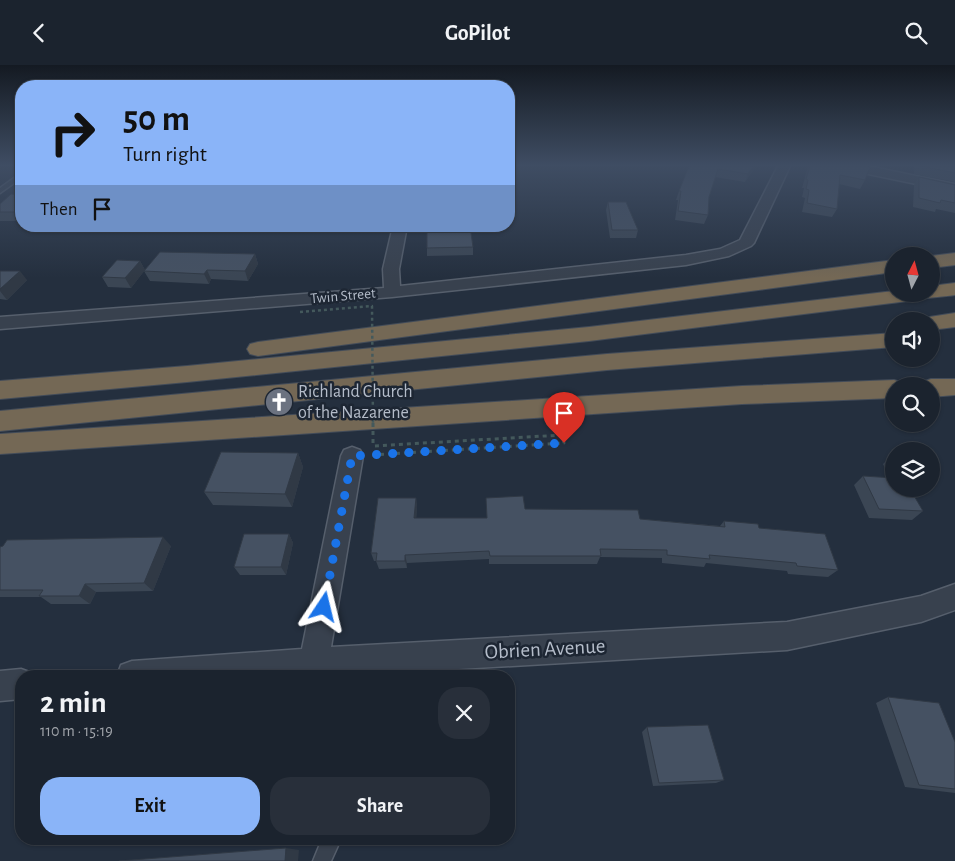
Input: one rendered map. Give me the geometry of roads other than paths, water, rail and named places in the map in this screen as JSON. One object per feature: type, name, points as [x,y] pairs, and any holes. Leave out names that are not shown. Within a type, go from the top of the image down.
[{"type":"highway","points":[[940,261],[955,259]]},
{"type":"highway","points":[[0,388],[237,351],[885,268]]},
{"type":"highway","points":[[940,291],[955,289]]},
{"type":"highway","points":[[0,388],[187,374],[590,334],[885,297]]},
{"type":"highway","points":[[940,322],[955,320]]},
{"type":"highway","points":[[607,362],[885,328]]},
{"type":"highway","points":[[940,336],[955,335]]},
{"type":"highway","points":[[0,421],[607,362],[885,341]]},
{"type":"highway","points":[[940,388],[955,387]]},
{"type":"highway","points":[[0,444],[742,395],[885,389]]},
{"type":"street","name":"Twin Street","points":[[0,323],[392,292],[686,260],[724,253],[746,243],[766,203]]},
{"type":"street","points":[[392,292],[391,269],[399,232]]},
{"type":"street","points":[[314,663],[352,456]]},
{"type":"street","name":"Obrien Avenue","points":[[216,670],[787,636],[921,609],[955,597]]},
{"type":"street","points":[[0,686],[15,685]]},
{"type":"lane","points":[[322,861],[328,845]]},
{"type":"place","name":"Richland Church of the Nazarene","points":[[279,402]]}]
